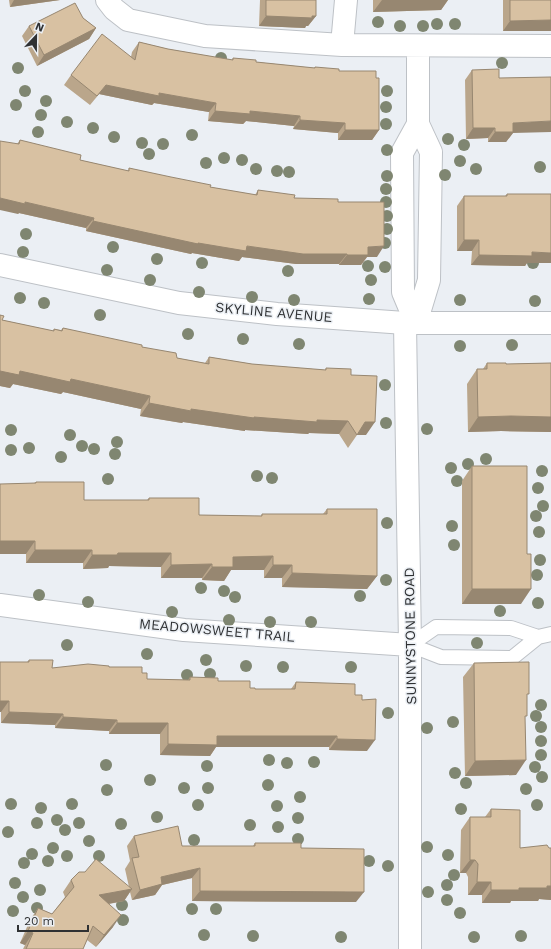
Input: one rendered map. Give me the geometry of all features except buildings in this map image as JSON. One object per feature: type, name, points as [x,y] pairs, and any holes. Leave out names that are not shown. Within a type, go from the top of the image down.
[{"type":"street","points":[[108,0],[114,9],[128,20],[205,36],[342,45],[551,46]]},
{"type":"street","points":[[342,45],[346,0]]},
{"type":"street","points":[[410,323],[429,280],[431,152],[418,124],[418,46]]},
{"type":"street","points":[[410,323],[403,292],[402,153],[418,124]]},
{"type":"street","name":"SKYLINE AVENUE","points":[[0,265],[179,302],[277,314],[410,323],[551,323]]},
{"type":"street","name":"SUNNYSTONE ROAD","points":[[410,323],[410,949]]},
{"type":"street","name":"MEADOWSWEET TRAIL","points":[[0,605],[184,630],[410,645]]},
{"type":"lane","points":[[410,645],[436,627],[510,628],[545,636]]},
{"type":"lane","points":[[410,645],[441,657],[512,658],[545,636]]}]
